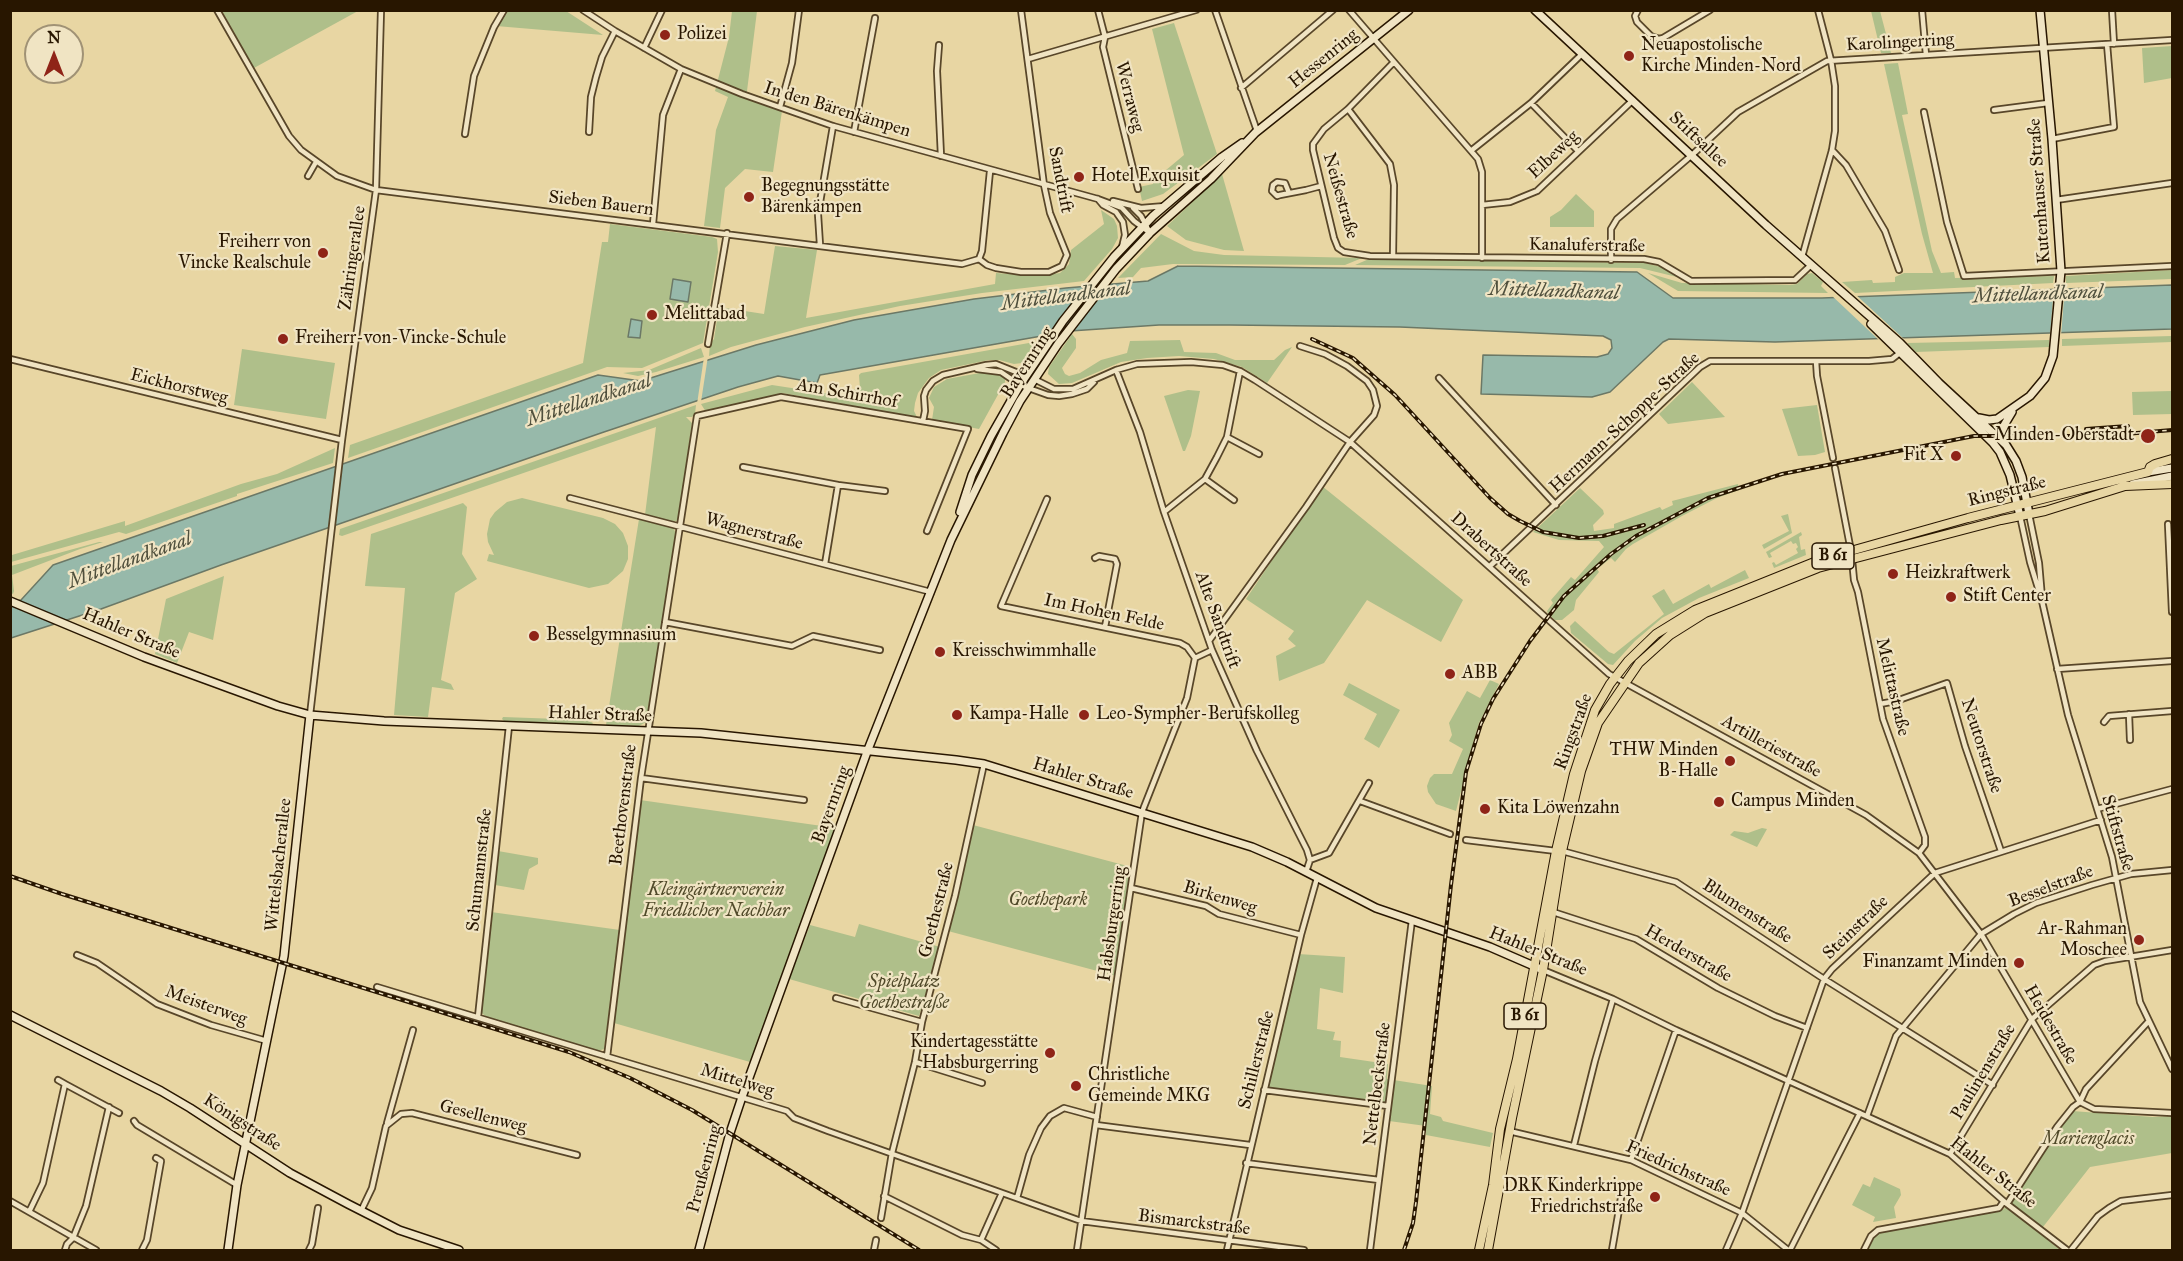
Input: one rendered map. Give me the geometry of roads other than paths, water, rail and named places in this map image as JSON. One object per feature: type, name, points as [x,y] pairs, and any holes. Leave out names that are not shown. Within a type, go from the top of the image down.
[{"type":"main road","name":"B 61","points":[[2148,472],[2155,464],[2172,459]]},
{"type":"main road","name":"Ringstraße","points":[[1488,1251],[1509,1131],[1543,970],[1559,851],[1593,732],[1623,683],[1652,649],[1705,613],[1851,554],[2027,502],[2148,472]]},
{"type":"main road","name":"B 61","points":[[2125,486],[2172,484]]},
{"type":"main road","name":"Ringstraße","points":[[1479,1251],[1493,1185],[1500,1129],[1517,1059],[1574,774],[1587,729],[1600,700],[1614,678],[1648,640],[1687,614],[1808,565],[2029,514],[2125,486]]},
{"type":"street","name":"Sieben Bauern","points":[[217,10],[289,136],[301,150],[337,176],[375,190],[962,264],[979,259]]},
{"type":"street","name":"Zähringerallee","points":[[331,544],[342,440],[375,190],[381,10]]},
{"type":"street","points":[[465,134],[474,76],[494,27],[504,10]]},
{"type":"street","name":"In den Bärenkämpen","points":[[583,10],[615,32],[681,69],[833,126],[1098,199],[1122,208],[1144,226]]},
{"type":"street","points":[[644,48],[662,10]]},
{"type":"street","points":[[780,107],[792,63],[799,10]]},
{"type":"street","name":"Sandtrift","points":[[979,259],[987,266],[996,268],[1021,272],[1048,272],[1062,266],[1067,255],[1050,213],[1044,185],[1021,10]]},
{"type":"street","name":"Werraweg","points":[[1098,10],[1105,37],[1103,47],[1138,189]]},
{"type":"street","points":[[1028,59],[1196,10]]},
{"type":"street","points":[[1215,10],[1257,132]]},
{"type":"street","points":[[1241,88],[1333,10]]},
{"type":"street","points":[[1349,10],[1478,159],[1482,172],[1482,258]]},
{"type":"street","name":"Hessenring","points":[[1144,226],[1222,157],[1257,132],[1409,10]]},
{"type":"street","name":"Stiftsallee","points":[[1535,10],[1581,55],[1633,100],[2006,445],[2019,468],[2029,514]]},
{"type":"street","points":[[1638,10],[1635,19],[1651,36],[1664,38],[1710,10]]},
{"type":"street","points":[[1802,257],[1832,150],[1835,110],[1831,60],[1818,10]]},
{"type":"street","points":[[1922,10],[1926,55]]},
{"type":"street","name":"Kutenhauser Straße","points":[[1976,417],[1993,420],[2030,396],[2050,368],[2055,346],[2061,271],[2040,10]]},
{"type":"street","points":[[2112,10],[2114,44]]},
{"type":"street","points":[[854,132],[874,18]]},
{"type":"street","points":[[589,132],[591,97],[596,77],[602,57],[615,32]]},
{"type":"street","name":"Karolingerring","points":[[1611,260],[1612,223],[1692,155],[1738,112],[1831,60],[2172,40]]},
{"type":"street","points":[[2052,139],[2114,127],[2107,44]]},
{"type":"street","points":[[939,45],[937,71],[941,156]]},
{"type":"street","points":[[1472,150],[1531,103],[1581,55]]},
{"type":"street","name":"Neißestraße","points":[[1352,255],[1338,248],[1321,186],[1313,144],[1324,129],[1348,109],[1393,63]]},
{"type":"street","points":[[653,224],[663,115],[681,69]]},
{"type":"street","name":"Elbeweg","points":[[1482,205],[1510,202],[1537,191],[1633,100]]},
{"type":"street","points":[[1531,103],[1578,151]]},
{"type":"street","name":"Kutenhauser Straße","points":[[1994,110],[2048,103]]},
{"type":"street","points":[[1348,109],[1390,164],[1394,184],[1393,256]]},
{"type":"street","points":[[1924,112],[1947,222],[1964,276],[2172,266]]},
{"type":"street","points":[[820,245],[818,214],[833,126]]},
{"type":"street","name":"Hessenring","points":[[1150,233],[1211,179],[1257,132]]},
{"type":"street","points":[[1832,150],[1846,165],[1885,231],[1899,270]]},
{"type":"street","points":[[308,176],[316,162]]},
{"type":"street","points":[[979,259],[984,243],[990,171]]},
{"type":"street","points":[[2056,200],[2172,183]]},
{"type":"street","points":[[1289,193],[1321,186]]},
{"type":"street","name":"In den Bärenkämpen","points":[[1098,199],[1132,207],[1165,206]]},
{"type":"street","name":"In den Bärenkämpen","points":[[1098,199],[1103,205],[1116,212],[1123,222],[1125,235],[1121,249]]},
{"type":"street","name":"In den Bärenkämpen","points":[[1132,207],[1150,233]]},
{"type":"street","name":"Bayernring","points":[[742,1097],[867,752],[957,526],[972,475],[1025,375],[1045,345],[1121,249],[1144,226]]},
{"type":"street","points":[[708,344],[727,233]]},
{"type":"street","name":"Bayernring","points":[[957,526],[1028,388],[1058,344],[1116,269],[1150,233]]},
{"type":"street","name":"Kanaluferstraße","points":[[1352,255],[1644,259],[1659,262],[1691,281],[1795,280],[1811,265]]},
{"type":"street","name":"Stiftsallee","points":[[1840,292],[1890,343],[1902,348],[1994,443],[2008,468],[2020,516]]},
{"type":"street","points":[[1209,642],[1350,442],[1374,415],[1377,406],[1373,390],[1367,381],[1347,366],[1324,354],[1300,346]]},
{"type":"street","name":"Hermann-Schoppe-Straße","points":[[1490,566],[1706,363],[1722,359],[1881,360],[1892,359],[1902,348]]},
{"type":"street","name":"Eickhorstweg","points":[[10,360],[342,440]]},
{"type":"street","points":[[1816,361],[1833,458]]},
{"type":"street","name":"Drabertstraße","points":[[1034,379],[1045,386],[1063,390],[1082,387],[1116,370],[1151,362],[1210,363],[1240,371],[1350,442],[1614,678]]},
{"type":"street","name":"Am Schirrhof","points":[[923,421],[926,411],[924,396],[933,381],[943,375],[996,364],[1034,379]]},
{"type":"street","name":"Am Schirrhof","points":[[972,368],[1001,372],[1020,385]]},
{"type":"street","name":"Alte Sandtrift","points":[[1116,370],[1140,432],[1164,512],[1212,650],[1257,751],[1310,860]]},
{"type":"street","points":[[1164,512],[1205,479],[1227,437],[1240,371]]},
{"type":"street","name":"Drabertstraße","points":[[1020,385],[1059,396],[1087,389],[1100,378]]},
{"type":"street","points":[[1439,378],[1556,505]]},
{"type":"street","name":"Am Schirrhof","points":[[697,416],[782,397],[968,429],[927,531]]},
{"type":"street","name":"Kutenhauser Straße","points":[[2006,445],[2003,427],[2005,420],[2016,407]]},
{"type":"street","name":"Beethovenstraße","points":[[607,1057],[640,778],[697,416]]},
{"type":"street","points":[[1227,437],[1259,454]]},
{"type":"street","points":[[743,467],[838,485],[885,491]]},
{"type":"street","name":"Melittastraße","points":[[1835,468],[1854,580],[1883,719],[1925,837],[1925,844],[1919,853]]},
{"type":"street","name":"Ringstraße","points":[[2148,472],[2172,468]]},
{"type":"street","name":"Ringstraße","points":[[2125,486],[2172,476]]},
{"type":"street","points":[[1205,479],[1234,500]]},
{"type":"street","points":[[825,564],[838,485]]},
{"type":"street","name":"Wagnerstraße","points":[[570,498],[931,592]]},
{"type":"street","name":"Im Hohen Felde","points":[[1047,499],[1001,606],[1180,643],[1195,658]]},
{"type":"street","name":"Stiftstraße","points":[[2029,514],[2039,563],[2042,601]]},
{"type":"street","name":"Stiftstraße","points":[[2020,516],[2074,735],[2116,877],[2140,1002],[2172,1068]]},
{"type":"street","points":[[2168,524],[2172,612]]},
{"type":"street","name":"Wittelsbacherallee","points":[[228,1251],[237,1185],[284,956],[331,544]]},
{"type":"street","points":[[1095,558],[1099,556],[1115,559],[1116,564],[1105,627]]},
{"type":"street","name":"Hahler Straße","points":[[10,600],[144,657],[310,715],[746,737],[867,752],[956,759],[984,764],[1142,812],[1252,847],[1366,903],[1490,947],[1613,999],[1676,1030],[1950,1154],[2006,1202],[2069,1251]]},
{"type":"street","points":[[665,622],[792,646],[813,636],[880,650]]},
{"type":"street","points":[[1195,658],[1212,650]]},
{"type":"street","name":"Habsburgerring","points":[[1077,1251],[1142,812],[1186,698],[1195,658]]},
{"type":"street","points":[[2057,669],[2172,662]]},
{"type":"street","name":"Artilleriestraße","points":[[1614,678],[1866,815],[1919,853],[1935,873]]},
{"type":"street","name":"Neutorstraße","points":[[1880,704],[1903,699],[1947,683],[1965,746],[2001,851]]},
{"type":"street","points":[[2104,722],[2109,716],[2172,711]]},
{"type":"street","points":[[2129,714],[2130,740]]},
{"type":"street","name":"Schumannstraße","points":[[478,1017],[509,726]]},
{"type":"street","name":"Goethestraße","points":[[881,1218],[892,1153],[915,1062],[922,1022],[955,896],[984,764]]},
{"type":"street","points":[[640,778],[804,800]]},
{"type":"street","points":[[1306,872],[1310,860],[1329,853],[1369,783]]},
{"type":"street","points":[[2097,809],[2172,789]]},
{"type":"street","points":[[1360,801],[1450,834]]},
{"type":"street","name":"Steinstraße","points":[[1726,1251],[1742,1213],[1824,979],[1935,873],[2101,820]]},
{"type":"street","name":"Blumenstraße","points":[[1466,840],[1559,851],[1676,882],[1824,979],[1993,1085]]},
{"type":"street","name":"Besselstraße","points":[[1867,1116],[1892,1046],[1902,1028],[1981,934],[2037,903],[2116,877],[2172,870]]},
{"type":"street","name":"Heidestraße","points":[[1935,873],[1981,934],[2080,1102]]},
{"type":"street","name":"Schillerstraße","points":[[1227,1251],[1300,935],[1317,878]]},
{"type":"street","name":"Birkenweg","points":[[1131,888],[1206,906],[1219,915],[1300,935]]},
{"type":"street","name":"Herderstraße","points":[[1552,912],[1636,939],[1718,988],[1775,1016],[1807,1028]]},
{"type":"street","name":"Nettelbeckstraße","points":[[1370,1251],[1412,920]]},
{"type":"street","name":"Paulinenstraße","points":[[1950,1154],[2032,1019],[2094,965],[2172,950]]},
{"type":"street","name":"Meisterweg","points":[[77,955],[97,963],[158,1004],[211,1025],[267,1041]]},
{"type":"street","name":"Mittelweg","points":[[377,987],[787,1111],[794,1118],[1081,1221]]},
{"type":"street","points":[[836,998],[922,1022]]},
{"type":"street","points":[[1574,1145],[1594,1061],[1613,999]]},
{"type":"street","name":"Königstraße","points":[[10,1015],[161,1091],[290,1173],[361,1211],[399,1230],[459,1251]]},
{"type":"street","points":[[1864,1251],[1871,1236],[1878,1230],[1999,1209],[2057,1127],[2080,1102],[2085,1089],[2148,1022]]},
{"type":"street","points":[[361,1211],[372,1188],[386,1126],[413,1030]]},
{"type":"street","points":[[1631,1160],[1676,1030]]},
{"type":"street","points":[[915,1062],[982,1083]]},
{"type":"street","points":[[58,1080],[120,1113]]},
{"type":"street","points":[[29,1212],[43,1183],[65,1083]]},
{"type":"street","points":[[1264,1090],[1388,1106]]},
{"type":"street","name":"Preußenring","points":[[699,1251],[730,1133],[742,1097]]},
{"type":"street","points":[[2080,1102],[2094,1109],[2172,1113]]},
{"type":"street","points":[[65,1251],[86,1206],[109,1107]]},
{"type":"street","points":[[1017,1198],[1032,1147],[1050,1116],[1064,1108],[1097,1117]]},
{"type":"street","name":"Gesellenweg","points":[[386,1126],[401,1114],[412,1113],[577,1155]]},
{"type":"street","points":[[1789,1251],[1860,1113]]},
{"type":"street","points":[[134,1120],[137,1125],[237,1185]]},
{"type":"street","points":[[1096,1125],[1250,1145]]},
{"type":"street","name":"Friedrichstraße","points":[[1509,1131],[1631,1160],[1742,1213],[1789,1251]]},
{"type":"street","points":[[142,1251],[147,1240],[161,1161],[156,1158]]},
{"type":"street","points":[[1246,1162],[1379,1179]]},
{"type":"street","points":[[981,1240],[1002,1193]]},
{"type":"street","points":[[2069,1251],[2098,1216],[2121,1201],[2172,1195]]},
{"type":"street","points":[[884,1196],[962,1235],[981,1240],[996,1251]]},
{"type":"street","points":[[1612,1251],[1621,1198]]},
{"type":"street","points":[[10,1202],[96,1251]]},
{"type":"street","points":[[309,1251],[318,1209]]},
{"type":"street","name":"Bismarckstraße","points":[[1081,1221],[1304,1251]]},
{"type":"street","points":[[874,1251],[876,1239]]},
{"type":"water","name":"Mittellandkanal","points":[[1178,266],[1637,272],[1673,298],[1822,298],[2172,285],[2172,329],[1775,342],[1669,339],[1610,392],[1592,397],[1481,394],[1483,355],[1597,357],[1608,354],[1612,348],[1611,340],[1603,336],[1400,327],[1230,325],[1159,325],[1070,331],[820,375],[817,383],[778,376],[738,387],[221,565],[101,609],[11,638],[11,602],[21,600],[53,565],[598,375],[641,381],[756,345],[854,320],[974,299],[1148,281]]},
{"type":"water","points":[[673,279],[691,282],[688,302],[670,299]]},
{"type":"water","points":[[631,319],[642,321],[640,338],[628,337]]},
{"type":"railway","points":[[1312,339],[1353,358],[1395,395],[1490,498],[1520,521],[1543,532],[1579,538],[1603,536],[1644,525]]},
{"type":"railway","points":[[2086,429],[2128,426]]},
{"type":"railway","points":[[1404,1250],[1413,1223],[1416,1202],[1451,885],[1466,772],[1481,724],[1493,699],[1530,641],[1564,596],[1611,554],[1636,536],[1708,498],[1782,474],[1974,436],[2102,436],[2172,430]]},
{"type":"railway","points":[[10,876],[569,1052],[630,1078],[692,1110],[919,1250]]},
{"type":"place","name":"Polizei","points":[[665,35]]},
{"type":"place","name":"Neuapostolische Kirche Minden-Nord","points":[[1629,56]]},
{"type":"place","name":"Hotel Exquisit","points":[[1079,177]]},
{"type":"place","name":"Begegnungsstätte Bärenkämpen","points":[[749,197]]},
{"type":"place","name":"Freiherr von Vincke Realschule","points":[[323,253]]},
{"type":"place","name":"Melittabad","points":[[652,315]]},
{"type":"place","name":"Freiherr-von-Vincke-Schule","points":[[283,339]]},
{"type":"place","name":"Minden-Oberstadt","points":[[2148,436]]},
{"type":"place","name":"Fit X","points":[[1956,456]]},
{"type":"place","name":"Heizkraftwerk","points":[[1893,574]]},
{"type":"place","name":"Stift Center","points":[[1951,597]]},
{"type":"place","name":"Besselgymnasium","points":[[534,636]]},
{"type":"place","name":"Kreisschwimmhalle","points":[[940,652]]},
{"type":"place","name":"ABB","points":[[1450,674]]},
{"type":"place","name":"Kampa-Halle","points":[[957,715]]},
{"type":"place","name":"Leo-Sympher-Berufskolleg","points":[[1084,715]]},
{"type":"place","name":"THW Minden B-Halle","points":[[1730,761]]},
{"type":"place","name":"Campus Minden","points":[[1719,802]]},
{"type":"place","name":"Kita Löwenzahn","points":[[1485,809]]},
{"type":"place","name":"Ar-Rahman Moschee","points":[[2139,940]]},
{"type":"place","name":"Finanzamt Minden","points":[[2019,963]]},
{"type":"place","name":"Kindertagesstätte Habsburgerring","points":[[1050,1053]]},
{"type":"place","name":"Christliche Gemeinde MKG","points":[[1076,1086]]},
{"type":"place","name":"DRK Kinderkrippe Friedrichstraße","points":[[1655,1197]]},
{"type":"park label","name":"Kleingärtnerverein Friedlicher Nachbar","points":[[716,901]]},
{"type":"park label","name":"Goethepark","points":[[1048,901]]},
{"type":"park label","name":"Spielplatz Goethestraße","points":[[904,993]]},
{"type":"park label","name":"Marienglacis","points":[[2088,1140]]}]
